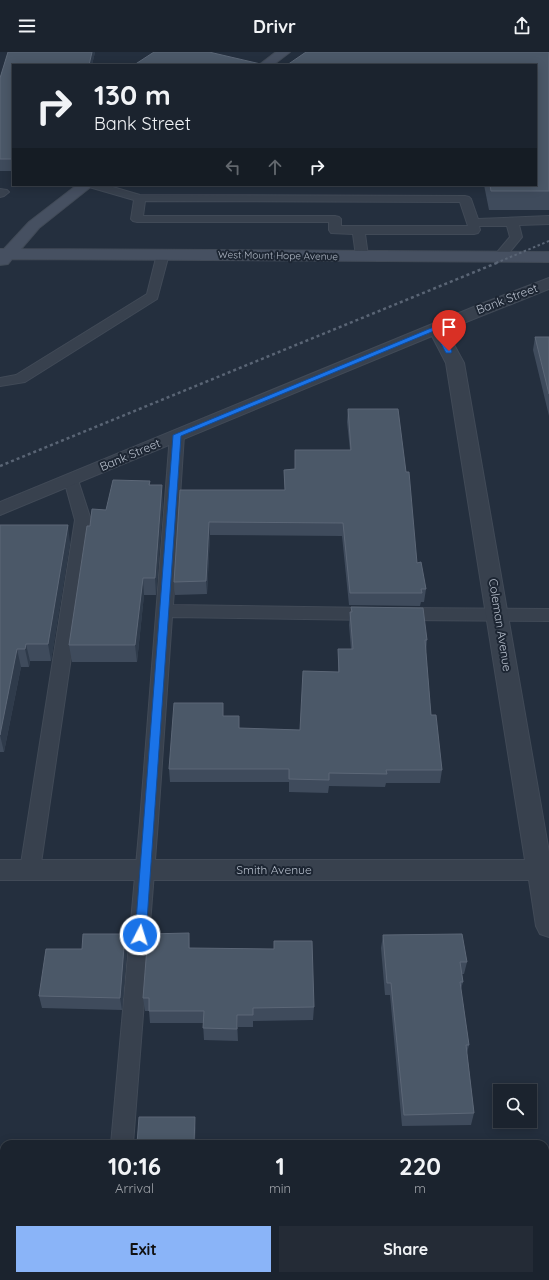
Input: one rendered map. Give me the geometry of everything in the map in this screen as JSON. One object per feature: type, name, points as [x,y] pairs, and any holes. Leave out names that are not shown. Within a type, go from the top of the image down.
[{"type":"street","points":[[266,64],[284,52]]},
{"type":"street","points":[[2,257],[37,222],[85,186]]},
{"type":"street","name":"West Mount Hope Avenue","points":[[2,257],[163,254],[549,257]]},
{"type":"street","name":"Bank Street","points":[[0,509],[436,328],[549,283]]},
{"type":"street","name":"Coleman Avenue","points":[[436,328],[455,363],[498,615],[544,870],[549,926]]},
{"type":"street","name":"Smith Avenue","points":[[0,870],[544,870]]},
{"type":"lane","points":[[97,186],[140,198],[465,199],[474,230],[335,230],[334,219],[137,219],[140,198]]},
{"type":"lane","points":[[473,223],[549,220]]},
{"type":"lane","points":[[500,256],[516,237],[512,222]]},
{"type":"lane","points":[[359,230],[362,256]]},
{"type":"lane","points":[[0,382],[20,379],[153,296],[163,254]]},
{"type":"lane","points":[[122,1140],[145,870],[177,435]]},
{"type":"lane","points":[[30,870],[83,520],[71,480]]},
{"type":"lane","points":[[164,612],[549,615]]},
{"type":"building","points":[[8,52],[92,52],[89,64],[12,64],[12,159],[0,159],[0,78]]},
{"type":"building","points":[[154,52],[209,52],[261,64],[136,64]]},
{"type":"building","points":[[306,52],[549,52],[549,191],[491,191],[490,186],[537,186],[537,64],[288,64]]},
{"type":"building","points":[[535,337],[549,337],[549,394]]},
{"type":"building","points":[[348,409],[398,409],[406,472],[409,472],[417,563],[421,562],[426,589],[421,589],[422,593],[350,593],[343,523],[209,522],[206,581],[174,582],[180,490],[285,490],[284,470],[295,469],[295,450],[351,450]]},
{"type":"building","points":[[113,480],[150,481],[149,485],[162,485],[155,578],[143,578],[135,645],[69,645],[87,526],[90,526],[92,509],[106,510]]},
{"type":"building","points":[[0,525],[68,525],[48,644],[26,644],[25,649],[17,649],[0,735]]},
{"type":"building","points":[[351,607],[423,608],[427,640],[425,640],[431,715],[436,715],[442,770],[386,770],[387,774],[329,773],[329,780],[289,779],[289,769],[169,769],[174,703],[223,703],[223,716],[239,716],[239,728],[300,730],[303,671],[339,672],[338,649],[353,649],[350,612],[352,612]]},
{"type":"building","points":[[189,933],[189,948],[274,949],[274,941],[312,941],[314,1007],[253,1008],[253,1015],[237,1015],[237,1029],[203,1028],[204,1011],[149,1011],[149,998],[143,998],[148,934]]},
{"type":"building","points":[[83,934],[125,934],[120,998],[39,996],[46,949],[82,949]]},
{"type":"building","points":[[462,934],[467,962],[460,962],[463,982],[460,982],[469,1045],[466,1045],[474,1113],[404,1115],[391,983],[387,983],[383,935]]},
{"type":"building","points":[[139,1117],[195,1117],[194,1140],[137,1140]]},
{"type":"railway","points":[[496,263],[549,241]]},
{"type":"railway","points":[[0,466],[499,262]]},
{"type":"route","points":[[140,935],[177,435],[436,328],[449,351]]}]
